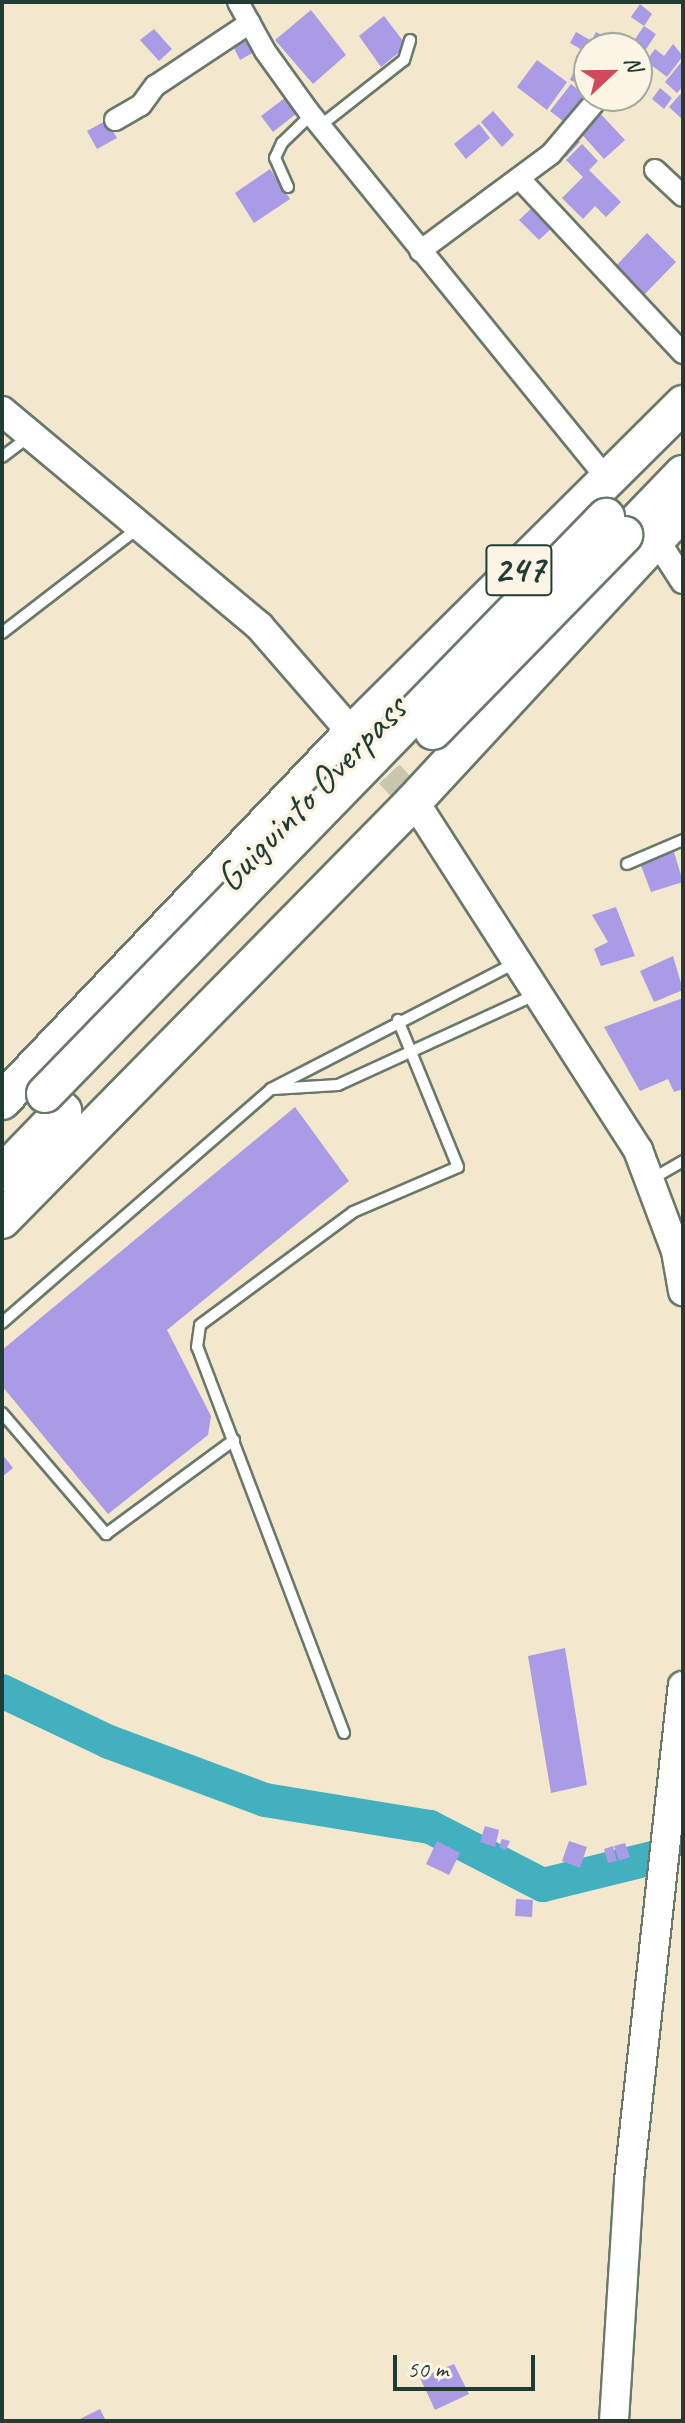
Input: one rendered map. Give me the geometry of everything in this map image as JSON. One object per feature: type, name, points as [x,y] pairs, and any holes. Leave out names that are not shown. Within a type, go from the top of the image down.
[{"type":"highway","name":"247","points":[[352,733],[609,481],[683,404]]},
{"type":"highway","name":"Guiguinto Overpass","points":[[629,530],[683,439]]},
{"type":"highway","name":"Guiguinto Overpass","points":[[2,1174],[54,1102],[683,474]]},
{"type":"highway","name":"247","points":[[414,801],[629,530],[683,511]]},
{"type":"highway","points":[[2,1101],[352,733]]},
{"type":"highway","points":[[2,1220],[414,801]]},
{"type":"highway","name":"Guiguinto Overpass","points":[[2,1138],[54,1102]]},
{"type":"main road","points":[[2,411],[142,525],[260,627],[352,733]]},
{"type":"main road","points":[[414,801],[613,1104],[651,1180],[676,1251],[683,1291]]},
{"type":"main road","points":[[614,2421],[629,2180],[683,1686]]},
{"type":"street","points":[[238,2],[316,120],[609,481]]},
{"type":"street","points":[[115,120],[141,105],[155,86],[250,23]]},
{"type":"street","points":[[420,251],[551,154],[593,112]]},
{"type":"street","points":[[655,170],[683,196]]},
{"type":"street","points":[[519,178],[683,353]]},
{"type":"street","points":[[629,530],[683,581]]},
{"type":"lane","points":[[288,187],[275,158],[282,143],[404,60],[410,40]]},
{"type":"lane","points":[[2,457],[32,435]]},
{"type":"lane","points":[[2,633],[142,525]]},
{"type":"lane","points":[[627,864],[683,840]]},
{"type":"lane","points":[[2,1323],[271,1089],[398,1020],[517,962]]},
{"type":"lane","points":[[271,1089],[338,1085],[539,993]]},
{"type":"lane","points":[[344,1733],[197,1347],[200,1325],[353,1212],[458,1167],[398,1020]]},
{"type":"lane","points":[[651,1180],[683,1161]]},
{"type":"lane","points":[[2,1413],[106,1534],[234,1440]]},
{"type":"building","points":[[640,4],[652,14],[644,26],[631,17]]},
{"type":"building","points":[[311,10],[346,55],[313,84],[275,40]]},
{"type":"building","points":[[384,16],[407,46],[381,67],[359,36]]},
{"type":"building","points":[[154,29],[172,49],[159,61],[140,40]]},
{"type":"building","points":[[250,34],[258,50],[240,60],[233,46]]},
{"type":"building","points":[[673,44],[683,56],[667,77],[653,66],[655,49],[664,56]]},
{"type":"building","points":[[537,60],[567,82],[547,110],[517,87]]},
{"type":"building","points":[[683,60],[683,86],[677,93],[665,82]]},
{"type":"building","points":[[571,84],[573,86],[573,112],[576,112],[567,124],[550,111]]},
{"type":"building","points":[[660,88],[672,98],[664,109],[653,98]]},
{"type":"building","points":[[683,91],[683,120],[669,107]]},
{"type":"building","points":[[290,94],[301,110],[273,132],[261,116]]},
{"type":"building","points":[[493,111],[514,135],[502,147],[481,122]]},
{"type":"building","points":[[599,112],[625,140],[604,159],[578,130]]},
{"type":"building","points":[[107,120],[117,138],[97,149],[87,131]]},
{"type":"building","points":[[479,124],[490,138],[466,159],[454,144]]},
{"type":"building","points":[[572,134],[580,142],[566,157],[557,149]]},
{"type":"building","points":[[582,144],[598,161],[589,170],[621,202],[606,217],[595,206],[583,219],[562,198],[583,177],[566,160]]},
{"type":"building","points":[[270,169],[290,199],[254,223],[235,193]]},
{"type":"building","points":[[535,205],[554,226],[539,240],[519,220]]},
{"type":"building","points":[[647,233],[676,262],[643,296],[613,269]]},
{"type":"building","points":[[674,852],[683,882],[651,892],[640,863]]},
{"type":"building","points":[[616,907],[635,956],[601,966],[594,949],[608,942],[592,915]]},
{"type":"building","points":[[673,956],[683,990],[654,1002],[640,971]]},
{"type":"building","points":[[683,998],[683,1089],[674,1092],[668,1079],[640,1091],[604,1027]]},
{"type":"building","points":[[295,1107],[349,1181],[167,1330],[211,1416],[208,1435],[108,1514],[2,1386],[2,1350]]},
{"type":"building","points":[[2,1454],[13,1468],[2,1477]]},
{"type":"building","points":[[565,1648],[587,1785],[551,1793],[528,1656]]},
{"type":"building","points":[[485,1826],[499,1830],[495,1847],[480,1842]]},
{"type":"building","points":[[502,1839],[510,1841],[506,1850],[499,1847]]},
{"type":"building","points":[[437,1841],[460,1853],[449,1875],[426,1864]]},
{"type":"building","points":[[569,1841],[587,1847],[580,1868],[562,1861]]},
{"type":"building","points":[[625,1843],[630,1857],[619,1861],[614,1846]]},
{"type":"building","points":[[613,1846],[617,1861],[608,1863],[604,1849]]},
{"type":"building","points":[[516,1899],[533,1900],[532,1917],[515,1916]]},
{"type":"building","points":[[454,2364],[469,2394],[435,2410],[420,2378]]},
{"type":"building","points":[[100,2409],[106,2421],[76,2421]]},
{"type":"waterway","points":[[2,1691],[109,1742],[265,1800],[430,1827],[543,1885],[656,1857]]},
{"type":"tunnel","points":[[361,743],[414,801]]}]
